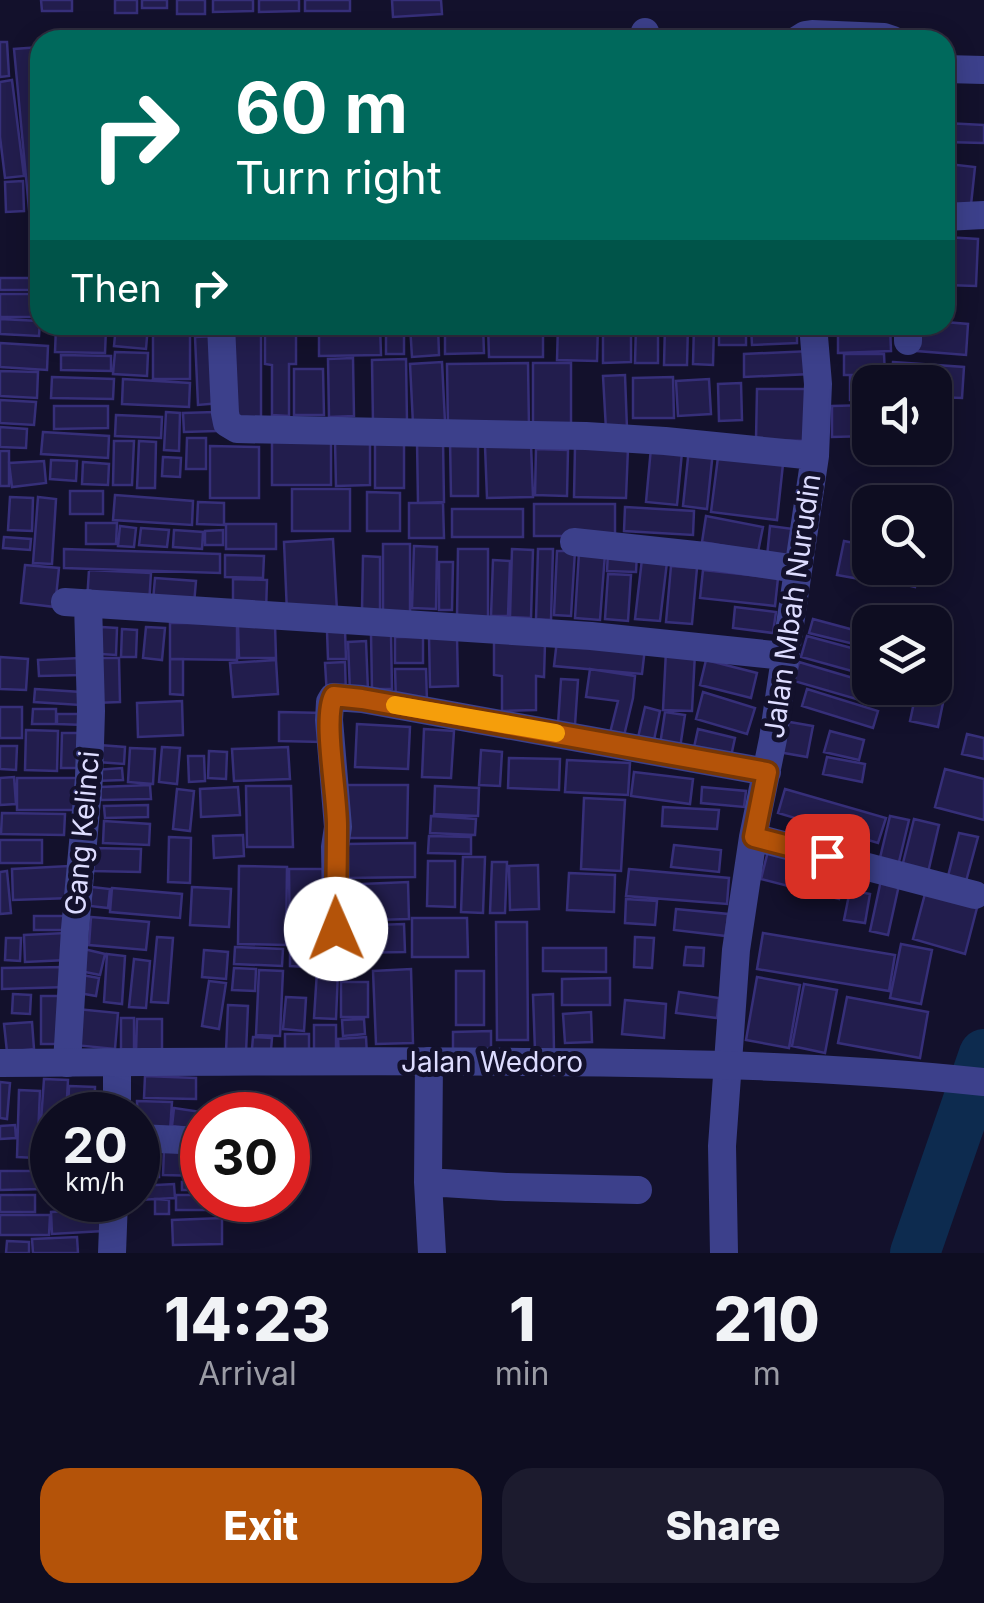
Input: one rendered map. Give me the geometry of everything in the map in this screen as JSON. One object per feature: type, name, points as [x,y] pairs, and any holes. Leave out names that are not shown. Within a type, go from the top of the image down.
[{"type":"street","points":[[955,69],[984,70]]},
{"type":"street","points":[[955,216],[984,215]]},
{"type":"street","points":[[221,335],[225,413],[227,423],[237,429],[586,436],[815,456]]},
{"type":"street","name":"Jalan Mbah Nurudin","points":[[724,1253],[722,1146],[736,950],[815,456],[818,384],[814,335]]},
{"type":"street","points":[[574,542],[797,569]]},
{"type":"street","name":"Gang Kelinci","points":[[67,1063],[70,981],[89,778],[90,711],[77,602],[591,636],[784,656]]},
{"type":"street","points":[[337,960],[338,828],[330,720],[334,696],[767,772]]},
{"type":"street","points":[[754,837],[975,895]]},
{"type":"street","points":[[429,1061],[432,1253]]},
{"type":"street","name":"Jalan Wedoro","points":[[0,1063],[728,1064],[984,1082]]},
{"type":"street","points":[[116,1092],[117,1063]]},
{"type":"street","points":[[428,1182],[638,1190]]},
{"type":"street","points":[[112,1253],[113,1222]]},
{"type":"building","points":[[41,0],[72,0],[72,11],[42,11]]},
{"type":"building","points":[[115,0],[137,0],[137,13],[115,13]]},
{"type":"building","points":[[142,0],[167,0],[167,8],[142,8]]},
{"type":"building","points":[[177,0],[205,0],[205,14],[177,14]]},
{"type":"building","points":[[213,0],[253,0],[253,11],[213,12]]},
{"type":"building","points":[[259,0],[299,0],[299,11],[259,12]]},
{"type":"building","points":[[305,0],[350,0],[350,11],[305,11]]},
{"type":"building","points":[[392,0],[441,0],[442,14],[393,17]]},
{"type":"building","points":[[0,42],[7,42],[9,76],[0,77]]},
{"type":"building","points":[[30,48],[30,220],[14,49]]},
{"type":"building","points":[[12,80],[24,176],[5,178],[0,82]]},
{"type":"building","points":[[955,124],[984,125],[984,143],[955,142]]},
{"type":"building","points":[[955,165],[975,167],[971,205],[955,204]]},
{"type":"building","points":[[23,181],[24,211],[6,212],[5,182]]},
{"type":"building","points":[[955,238],[978,239],[976,286],[955,285]]},
{"type":"building","points":[[0,278],[30,278],[30,290],[0,290]]},
{"type":"building","points":[[0,294],[30,294],[30,317],[0,317]]},
{"type":"building","points":[[0,319],[30,320],[30,335],[39,335],[39,336],[0,334]]},
{"type":"building","points":[[955,323],[968,324],[966,355],[917,351],[918,335],[955,335]]},
{"type":"building","points":[[56,335],[106,335],[105,353],[55,352]]},
{"type":"building","points":[[115,335],[147,335],[146,349],[114,346]]},
{"type":"building","points":[[153,335],[190,335],[190,379],[153,379]]},
{"type":"building","points":[[234,335],[261,335],[261,423],[233,423]]},
{"type":"building","points":[[265,335],[296,335],[296,364],[289,364],[289,416],[272,415],[272,365],[265,364]]},
{"type":"building","points":[[319,335],[380,335],[381,355],[319,356]]},
{"type":"building","points":[[386,335],[404,335],[404,354],[386,354]]},
{"type":"building","points":[[411,335],[438,335],[439,355],[412,357]]},
{"type":"building","points":[[445,335],[483,335],[484,353],[445,354]]},
{"type":"building","points":[[488,335],[543,335],[543,357],[489,357]]},
{"type":"building","points":[[558,335],[598,335],[597,361],[557,360]]},
{"type":"building","points":[[603,335],[631,335],[631,362],[603,363]]},
{"type":"building","points":[[636,335],[658,335],[658,363],[635,363]]},
{"type":"building","points":[[665,335],[688,335],[687,365],[664,365]]},
{"type":"building","points":[[694,335],[714,335],[713,365],[693,364]]},
{"type":"building","points":[[719,335],[746,335],[746,345],[719,345]]},
{"type":"building","points":[[752,335],[797,335],[797,343],[752,345]]},
{"type":"building","points":[[838,335],[890,335],[891,351],[838,353]]},
{"type":"building","points":[[217,336],[220,403],[198,405],[195,337]]},
{"type":"building","points":[[0,343],[48,346],[47,370],[0,367]]},
{"type":"building","points":[[811,351],[811,374],[744,377],[744,354]]},
{"type":"building","points":[[115,352],[148,353],[147,376],[113,374]]},
{"type":"building","points":[[844,354],[884,354],[885,365],[852,365],[852,375],[844,375]]},
{"type":"building","points":[[61,355],[111,356],[111,371],[61,370]]},
{"type":"building","points":[[353,358],[354,416],[329,417],[328,359]]},
{"type":"building","points":[[406,359],[407,422],[373,423],[372,360]]},
{"type":"building","points":[[442,362],[445,422],[413,424],[410,364]]},
{"type":"building","points":[[893,362],[936,365],[893,365]]},
{"type":"building","points":[[528,363],[529,428],[448,428],[447,364]]},
{"type":"building","points":[[533,363],[571,363],[571,425],[533,425]]},
{"type":"building","points":[[952,366],[964,367],[962,398],[952,398]]},
{"type":"building","points":[[294,369],[323,369],[324,415],[294,415]]},
{"type":"building","points":[[0,371],[38,372],[37,398],[0,396]]},
{"type":"building","points":[[625,375],[627,429],[606,430],[603,376]]},
{"type":"building","points":[[52,377],[114,379],[113,399],[51,398]]},
{"type":"building","points":[[673,377],[674,418],[633,418],[633,378]]},
{"type":"building","points":[[123,379],[190,383],[189,407],[122,404]]},
{"type":"building","points":[[709,379],[711,414],[678,416],[676,381]]},
{"type":"building","points":[[741,383],[742,420],[719,421],[718,384]]},
{"type":"building","points":[[757,389],[807,389],[807,441],[756,440]]},
{"type":"building","points":[[0,400],[36,402],[34,425],[0,423]]},
{"type":"building","points":[[852,405],[852,436],[832,437],[832,406]]},
{"type":"building","points":[[54,406],[108,406],[108,428],[54,429]]},
{"type":"building","points":[[166,412],[180,413],[179,451],[164,450]]},
{"type":"building","points":[[215,412],[216,431],[184,432],[183,413]]},
{"type":"building","points":[[116,415],[162,417],[161,438],[115,436]]},
{"type":"building","points":[[0,427],[27,429],[26,448],[0,447]]},
{"type":"building","points":[[43,432],[109,436],[108,458],[41,454]]},
{"type":"building","points":[[272,433],[331,433],[331,485],[272,485]]},
{"type":"building","points":[[187,438],[206,438],[206,469],[186,469]]},
{"type":"building","points":[[478,439],[478,496],[451,496],[450,440]]},
{"type":"building","points":[[375,440],[404,440],[404,488],[375,488]]},
{"type":"building","points":[[417,440],[443,440],[444,502],[418,503]]},
{"type":"building","points":[[114,441],[134,441],[132,485],[113,485]]},
{"type":"building","points":[[139,441],[156,442],[155,488],[137,488]]},
{"type":"building","points":[[335,441],[370,441],[370,485],[336,486]]},
{"type":"building","points":[[531,444],[533,497],[487,498],[485,446]]},
{"type":"building","points":[[210,446],[259,447],[259,498],[210,498]]},
{"type":"building","points":[[575,447],[628,448],[626,498],[574,497]]},
{"type":"building","points":[[651,448],[682,452],[677,505],[646,502]]},
{"type":"building","points":[[689,448],[713,451],[707,509],[683,506]]},
{"type":"building","points":[[536,449],[568,450],[567,496],[535,495]]},
{"type":"building","points":[[0,451],[9,451],[9,486],[0,486]]},
{"type":"building","points":[[163,457],[181,458],[180,477],[162,476]]},
{"type":"building","points":[[718,457],[783,464],[777,520],[711,512]]},
{"type":"building","points":[[51,460],[77,461],[76,481],[50,479]]},
{"type":"building","points":[[44,461],[46,483],[12,487],[9,463]]},
{"type":"building","points":[[83,462],[109,464],[108,485],[82,484]]},
{"type":"building","points":[[292,489],[350,489],[350,531],[292,531]]},
{"type":"building","points":[[70,491],[103,491],[103,514],[70,514]]},
{"type":"building","points":[[367,492],[400,493],[400,531],[367,531]]},
{"type":"building","points":[[115,495],[193,501],[192,525],[113,520]]},
{"type":"building","points":[[10,497],[33,498],[32,531],[8,530]]},
{"type":"building","points":[[38,497],[56,499],[52,564],[33,563]]},
{"type":"building","points":[[198,502],[224,503],[224,525],[197,524]]},
{"type":"building","points":[[409,503],[443,503],[444,538],[409,538]]},
{"type":"building","points":[[534,504],[615,504],[615,536],[534,536]]},
{"type":"building","points":[[625,507],[694,511],[693,535],[624,531]]},
{"type":"building","points":[[452,509],[523,509],[523,537],[452,537]]},
{"type":"building","points":[[706,516],[763,527],[758,552],[702,542]]},
{"type":"building","points":[[86,523],[117,523],[116,544],[86,544]]},
{"type":"building","points":[[226,524],[276,524],[276,549],[226,549]]},
{"type":"building","points":[[120,526],[136,528],[134,547],[118,546]]},
{"type":"building","points":[[770,526],[801,530],[797,560],[767,557]]},
{"type":"building","points":[[141,528],[169,530],[167,547],[139,545]]},
{"type":"building","points":[[174,530],[203,532],[202,549],[173,547]]},
{"type":"building","points":[[223,530],[223,545],[205,545],[205,531]]},
{"type":"building","points":[[4,537],[31,539],[30,550],[3,548]]},
{"type":"building","points":[[333,539],[337,611],[287,613],[284,542]]},
{"type":"building","points":[[844,541],[852,543],[852,578],[837,575]]},
{"type":"building","points":[[383,544],[410,544],[410,618],[383,618]]},
{"type":"building","points":[[414,546],[437,547],[436,609],[412,608]]},
{"type":"building","points":[[64,549],[220,554],[220,573],[64,568]]},
{"type":"building","points":[[458,549],[488,549],[488,618],[457,618]]},
{"type":"building","points":[[512,549],[533,550],[531,618],[510,617]]},
{"type":"building","points":[[538,549],[553,549],[551,620],[536,619]]},
{"type":"building","points":[[557,551],[575,551],[571,616],[554,615]]},
{"type":"building","points":[[579,552],[605,554],[600,620],[575,618]]},
{"type":"building","points":[[608,552],[637,553],[636,572],[607,571]]},
{"type":"building","points":[[225,555],[264,556],[263,578],[225,577]]},
{"type":"building","points":[[363,556],[380,557],[380,611],[362,611]]},
{"type":"building","points":[[642,559],[667,562],[660,621],[635,619]]},
{"type":"building","points":[[493,560],[510,561],[508,616],[491,616]]},
{"type":"building","points":[[439,562],[453,562],[452,610],[439,610]]},
{"type":"building","points":[[25,565],[59,568],[55,607],[21,603]]},
{"type":"building","points":[[671,566],[697,568],[692,624],[666,622]]},
{"type":"building","points":[[89,570],[151,573],[149,604],[87,601]]},
{"type":"building","points":[[703,570],[778,578],[775,606],[700,598]]},
{"type":"building","points":[[608,574],[631,575],[628,621],[605,619]]},
{"type":"building","points":[[155,578],[196,581],[194,604],[153,601]]},
{"type":"building","points":[[233,579],[267,580],[266,612],[233,610]]},
{"type":"building","points":[[735,607],[776,612],[773,633],[733,628]]},
{"type":"building","points":[[813,619],[852,630],[852,644],[809,633]]},
{"type":"building","points":[[170,623],[237,623],[237,660],[170,659]]},
{"type":"building","points":[[275,624],[276,658],[239,658],[238,625]]},
{"type":"building","points":[[101,627],[117,628],[116,655],[100,654]]},
{"type":"building","points":[[146,627],[165,628],[162,660],[143,658]]},
{"type":"building","points":[[122,629],[137,630],[136,657],[121,657]]},
{"type":"building","points":[[345,630],[346,659],[328,659],[327,631]]},
{"type":"building","points":[[371,634],[391,634],[392,689],[372,689]]},
{"type":"building","points":[[429,636],[457,636],[458,686],[430,687]]},
{"type":"building","points":[[807,636],[852,648],[852,671],[801,657]]},
{"type":"building","points":[[395,637],[423,637],[423,663],[395,663]]},
{"type":"building","points":[[557,640],[645,648],[642,674],[554,666]]},
{"type":"building","points":[[366,641],[368,691],[350,692],[348,642]]},
{"type":"building","points":[[494,641],[545,643],[544,677],[536,676],[536,710],[502,711],[502,676],[494,675]]},
{"type":"building","points":[[666,651],[695,653],[692,711],[663,710]]},
{"type":"building","points":[[0,657],[28,659],[26,690],[0,689]]},
{"type":"building","points":[[80,658],[81,675],[39,676],[38,660]]},
{"type":"building","points":[[93,658],[119,658],[120,702],[94,703]]},
{"type":"building","points":[[170,659],[183,659],[183,695],[170,694]]},
{"type":"building","points":[[276,660],[278,694],[233,697],[230,663]]},
{"type":"building","points":[[706,660],[757,673],[751,698],[700,685]]},
{"type":"building","points":[[345,662],[346,695],[327,696],[325,663]]},
{"type":"building","points":[[799,662],[852,678],[852,698],[794,681]]},
{"type":"building","points":[[395,669],[426,669],[427,702],[396,702]]},
{"type":"building","points":[[590,669],[635,676],[623,740],[609,737],[618,701],[586,697]]},
{"type":"building","points":[[561,679],[578,680],[575,725],[558,724]]},
{"type":"building","points":[[35,689],[81,692],[80,705],[34,702]]},
{"type":"building","points":[[807,689],[878,711],[873,728],[802,706]]},
{"type":"building","points":[[703,692],[755,708],[747,734],[696,719]]},
{"type":"building","points":[[182,701],[183,735],[138,737],[137,703]]},
{"type":"building","points":[[913,705],[943,705],[938,727],[910,721]]},
{"type":"building","points":[[0,707],[22,707],[22,738],[0,738]]},
{"type":"building","points":[[645,707],[660,711],[653,745],[637,742]]},
{"type":"building","points":[[33,709],[56,709],[56,724],[32,724]]},
{"type":"building","points":[[279,712],[324,713],[323,742],[279,741]]},
{"type":"building","points":[[665,712],[685,715],[680,748],[660,745]]},
{"type":"building","points":[[57,714],[85,714],[85,725],[57,724]]},
{"type":"building","points":[[784,721],[813,726],[807,757],[778,752]]},
{"type":"building","points":[[357,724],[410,727],[408,769],[355,767]]},
{"type":"building","points":[[424,729],[454,731],[451,778],[422,777]]},
{"type":"building","points":[[698,729],[735,738],[730,761],[693,752]]},
{"type":"building","points":[[26,730],[58,731],[57,771],[25,770]]},
{"type":"building","points":[[830,731],[864,740],[859,760],[824,752]]},
{"type":"building","points":[[62,733],[86,733],[85,768],[61,768]]},
{"type":"building","points":[[967,734],[984,738],[984,759],[962,754]]},
{"type":"building","points":[[99,745],[125,747],[124,764],[98,762]]},
{"type":"building","points":[[0,746],[17,746],[16,770],[0,769]]},
{"type":"building","points":[[162,747],[180,748],[177,784],[159,782]]},
{"type":"building","points":[[288,747],[290,779],[234,781],[232,749]]},
{"type":"building","points":[[130,748],[155,749],[153,784],[128,782]]},
{"type":"building","points":[[481,750],[502,752],[500,786],[479,785]]},
{"type":"building","points":[[209,751],[227,752],[226,779],[208,778]]},
{"type":"building","points":[[188,756],[204,756],[205,781],[189,782]]},
{"type":"building","points":[[827,757],[865,764],[862,782],[823,774]]},
{"type":"building","points":[[509,758],[560,759],[559,790],[508,788]]},
{"type":"building","points":[[567,760],[630,763],[628,795],[565,792]]},
{"type":"building","points":[[122,768],[123,780],[95,781],[95,770]]},
{"type":"building","points":[[945,769],[984,779],[984,820],[935,807]]},
{"type":"building","points":[[634,772],[693,779],[690,804],[631,796]]},
{"type":"building","points":[[14,777],[16,804],[0,805],[0,778]]},
{"type":"building","points":[[17,778],[84,778],[84,810],[17,810]]},
{"type":"building","points":[[150,785],[151,799],[101,800],[100,787]]},
{"type":"building","points":[[340,785],[408,785],[407,838],[340,838]]},
{"type":"building","points":[[246,786],[291,786],[293,847],[247,847]]},
{"type":"building","points":[[435,786],[479,788],[478,816],[434,814]]},
{"type":"building","points":[[238,787],[240,815],[201,817],[200,789]]},
{"type":"building","points":[[702,787],[746,791],[744,807],[701,803]]},
{"type":"building","points":[[177,789],[194,791],[190,831],[173,829]]},
{"type":"building","points":[[785,789],[886,818],[878,843],[778,813]]},
{"type":"building","points":[[584,798],[625,800],[621,871],[581,869]]},
{"type":"building","points":[[148,805],[148,817],[105,818],[104,806]]},
{"type":"building","points":[[663,807],[719,810],[717,829],[662,826]]},
{"type":"building","points":[[2,813],[65,814],[64,835],[1,834]]},
{"type":"building","points":[[431,816],[476,819],[475,835],[430,833]]},
{"type":"building","points":[[890,816],[909,820],[898,866],[879,862]]},
{"type":"building","points":[[914,819],[939,825],[927,877],[901,871]]},
{"type":"building","points":[[104,821],[150,824],[149,845],[103,843]]},
{"type":"building","points":[[959,833],[978,837],[965,885],[947,880]]},
{"type":"building","points":[[243,835],[244,856],[214,858],[213,836]]},
{"type":"building","points":[[429,836],[471,837],[471,854],[428,853]]},
{"type":"building","points":[[169,837],[191,838],[190,883],[168,882]]},
{"type":"building","points":[[0,840],[42,840],[42,863],[0,863]]},
{"type":"building","points":[[415,843],[415,877],[347,878],[346,844]]},
{"type":"building","points":[[674,845],[721,850],[719,872],[671,867]]},
{"type":"building","points":[[769,847],[847,867],[839,899],[761,879]]},
{"type":"building","points":[[93,848],[141,849],[140,872],[92,871]]},
{"type":"building","points":[[463,857],[485,857],[483,913],[461,912]]},
{"type":"building","points":[[428,861],[455,861],[455,907],[427,906]]},
{"type":"building","points":[[492,862],[507,862],[505,913],[490,913]]},
{"type":"building","points":[[538,865],[539,909],[510,910],[509,866]]},
{"type":"building","points":[[69,866],[71,898],[13,900],[12,869]]},
{"type":"building","points":[[239,866],[287,867],[286,945],[238,944]]},
{"type":"building","points":[[289,869],[323,869],[324,950],[290,951]]},
{"type":"building","points":[[629,869],[729,878],[727,904],[626,896]]},
{"type":"building","points":[[7,871],[11,913],[0,914],[0,872]]},
{"type":"building","points":[[569,873],[615,875],[614,912],[567,910]]},
{"type":"building","points":[[881,880],[899,885],[888,935],[870,931]]},
{"type":"building","points":[[408,882],[409,919],[340,921],[339,885]]},
{"type":"building","points":[[92,887],[110,889],[108,908],[90,906]]},
{"type":"building","points":[[192,887],[231,889],[229,927],[190,925]]},
{"type":"building","points":[[112,888],[182,894],[180,918],[110,912]]},
{"type":"building","points":[[850,890],[870,894],[865,923],[844,920]]},
{"type":"building","points":[[926,890],[978,904],[965,954],[913,939]]},
{"type":"building","points":[[626,899],[657,901],[655,925],[625,923]]},
{"type":"building","points":[[676,909],[728,914],[726,936],[674,930]]},
{"type":"building","points":[[34,916],[67,916],[67,930],[34,930]]},
{"type":"building","points":[[91,917],[149,922],[146,950],[89,945]]},
{"type":"building","points":[[412,918],[467,918],[468,957],[412,957]]},
{"type":"building","points":[[496,922],[527,922],[528,1040],[497,1040]]},
{"type":"building","points":[[404,924],[405,952],[345,953],[345,926]]},
{"type":"building","points":[[66,933],[67,960],[25,962],[24,935]]},
{"type":"building","points":[[763,933],[895,955],[889,991],[757,969]]},
{"type":"building","points":[[157,937],[173,938],[168,1003],[151,1002]]},
{"type":"building","points":[[635,937],[654,938],[652,968],[634,967]]},
{"type":"building","points":[[6,938],[21,938],[20,961],[5,960]]},
{"type":"building","points":[[901,944],[932,950],[921,1004],[890,998]]},
{"type":"building","points":[[235,947],[283,949],[282,966],[234,964]]},
{"type":"building","points":[[686,947],[704,948],[703,966],[684,965]]},
{"type":"building","points":[[543,948],[606,948],[606,972],[543,971]]},
{"type":"building","points":[[84,949],[105,954],[100,975],[80,971]]},
{"type":"building","points":[[204,950],[228,952],[226,979],[202,977]]},
{"type":"building","points":[[290,952],[325,954],[325,968],[290,966]]},
{"type":"building","points":[[107,954],[125,956],[122,1004],[104,1002]]},
{"type":"building","points":[[134,959],[150,961],[146,1008],[129,1007]]},
{"type":"building","points":[[66,967],[67,987],[2,989],[2,968]]},
{"type":"building","points":[[234,968],[256,969],[255,991],[232,990]]},
{"type":"building","points":[[411,969],[413,1043],[376,1044],[373,971]]},
{"type":"building","points":[[259,970],[283,971],[280,1036],[256,1035]]},
{"type":"building","points":[[317,971],[338,972],[336,1019],[314,1018]]},
{"type":"building","points":[[456,971],[484,971],[484,1025],[456,1025]]},
{"type":"building","points":[[76,974],[99,978],[96,996],[73,992]]},
{"type":"building","points":[[757,977],[800,985],[789,1048],[746,1040]]},
{"type":"building","points":[[610,978],[610,1005],[562,1005],[562,979]]},
{"type":"building","points":[[209,981],[226,983],[219,1029],[202,1026]]},
{"type":"building","points":[[341,982],[368,982],[368,1017],[341,1017]]},
{"type":"building","points":[[804,984],[837,990],[825,1053],[792,1046]]},
{"type":"building","points":[[679,992],[719,998],[717,1018],[676,1013]]},
{"type":"building","points":[[13,994],[31,995],[30,1014],[12,1013]]},
{"type":"building","points":[[553,994],[554,1051],[535,1051],[533,995]]},
{"type":"building","points":[[41,996],[61,996],[61,1044],[41,1044]]},
{"type":"building","points":[[286,997],[306,998],[304,1031],[283,1029]]},
{"type":"building","points":[[847,997],[928,1012],[920,1058],[838,1043]]},
{"type":"building","points":[[625,1000],[666,1004],[664,1038],[622,1034]]},
{"type":"building","points":[[228,1005],[248,1006],[246,1053],[226,1052]]},
{"type":"building","points":[[77,1009],[118,1013],[115,1049],[74,1045]]},
{"type":"building","points":[[591,1012],[592,1042],[565,1043],[563,1014]]},
{"type":"building","points":[[121,1018],[134,1018],[134,1050],[121,1049]]},
{"type":"building","points":[[137,1019],[162,1019],[162,1054],[136,1053]]},
{"type":"building","points":[[364,1019],[365,1034],[343,1036],[342,1020]]},
{"type":"building","points":[[32,1022],[34,1049],[7,1052],[4,1024]]},
{"type":"building","points":[[314,1025],[336,1025],[336,1058],[314,1058]]},
{"type":"building","points":[[491,1031],[491,1054],[453,1055],[453,1032]]},
{"type":"building","points":[[285,1034],[309,1034],[309,1050],[285,1050]]},
{"type":"building","points":[[253,1037],[272,1038],[271,1050],[252,1049]]},
{"type":"building","points":[[366,1037],[367,1056],[339,1057],[338,1039]]},
{"type":"building","points":[[145,1076],[196,1078],[196,1092],[180,1092],[180,1099],[160,1098],[160,1092],[144,1092]]},
{"type":"building","points":[[44,1079],[68,1080],[67,1092],[43,1092]]},
{"type":"building","points":[[0,1082],[10,1083],[7,1119],[0,1118]]},
{"type":"building","points":[[69,1086],[95,1087],[95,1092],[69,1092]]},
{"type":"building","points":[[19,1090],[40,1091],[30,1092],[30,1158],[17,1157]]},
{"type":"building","points":[[160,1102],[172,1102],[170,1131],[160,1130]]},
{"type":"building","points":[[174,1108],[180,1109],[180,1127],[172,1126]]},
{"type":"building","points":[[15,1125],[16,1138],[0,1139],[0,1126]]},
{"type":"building","points":[[164,1150],[180,1150],[180,1175],[163,1175]]},
{"type":"building","points":[[0,1171],[30,1171],[30,1189],[0,1190]]},
{"type":"building","points":[[174,1184],[175,1198],[160,1199],[160,1185]]},
{"type":"building","points":[[0,1195],[30,1195],[30,1212],[0,1212]]},
{"type":"building","points":[[160,1199],[169,1200],[169,1214],[160,1214]]},
{"type":"building","points":[[0,1215],[30,1215],[30,1222],[50,1222],[49,1235],[0,1235]]},
{"type":"building","points":[[172,1220],[222,1222],[222,1244],[173,1245]]},
{"type":"building","points":[[51,1222],[103,1222],[103,1231],[52,1234]]},
{"type":"building","points":[[77,1237],[78,1253],[33,1253],[32,1239]]},
{"type":"building","points":[[7,1241],[29,1242],[29,1253],[6,1253]]},
{"type":"waterway","points":[[915,1253],[984,1054]]},
{"type":"slow traffic","points":[[395,705],[556,733]]},
{"type":"route","points":[[336,929],[338,828],[330,720],[334,696],[767,772],[754,837],[827,856]]}]
